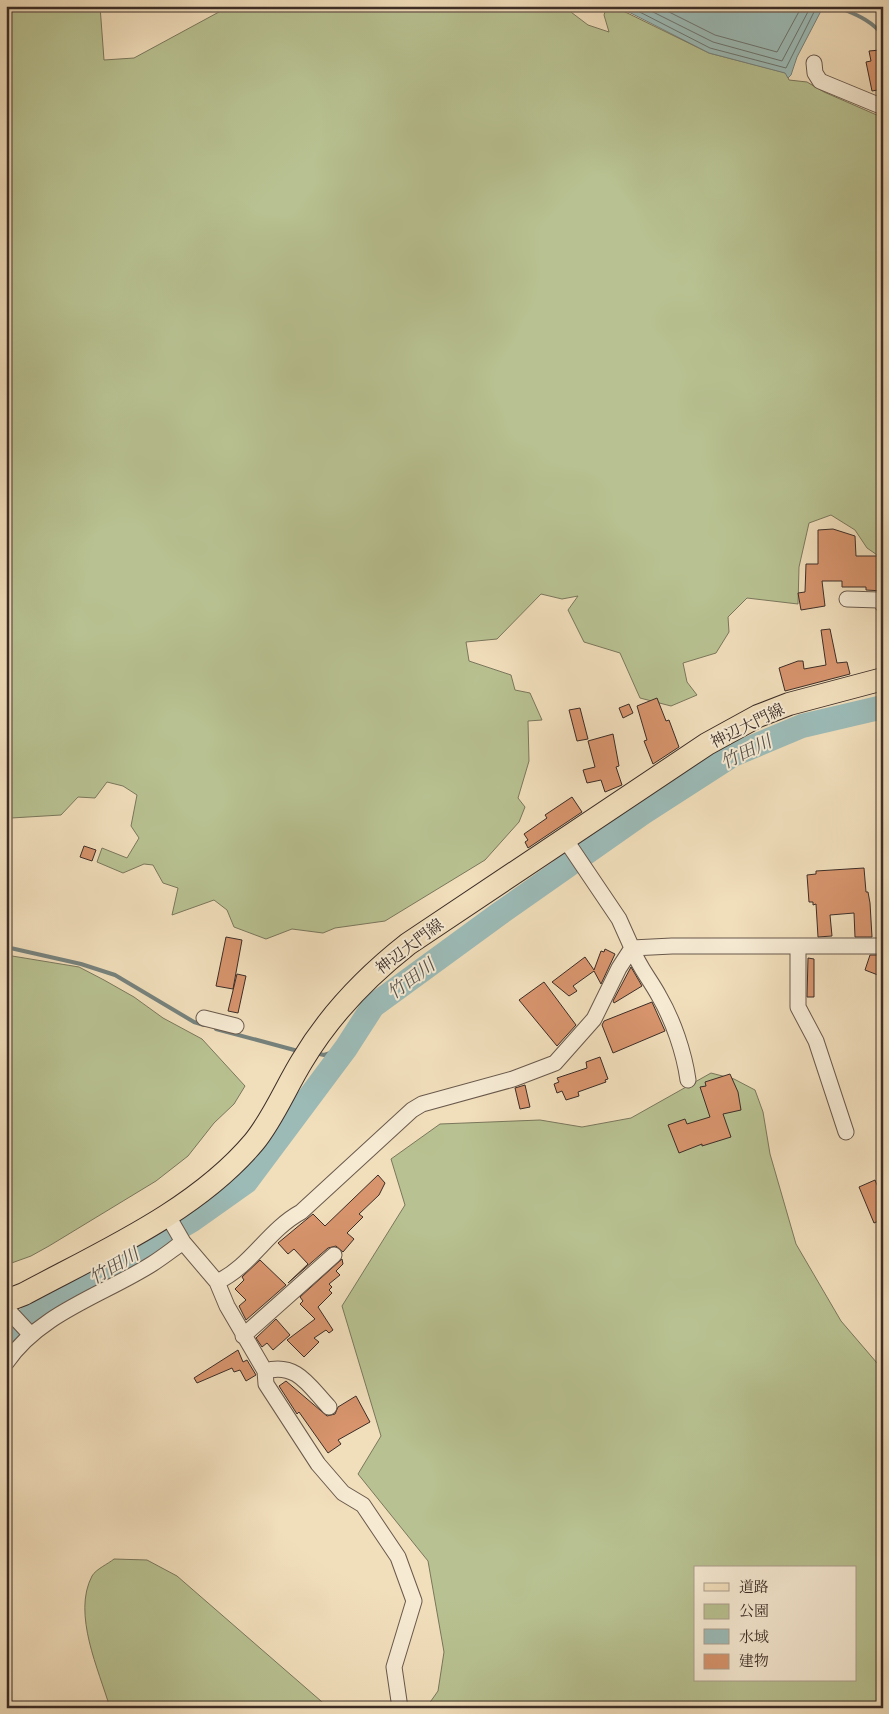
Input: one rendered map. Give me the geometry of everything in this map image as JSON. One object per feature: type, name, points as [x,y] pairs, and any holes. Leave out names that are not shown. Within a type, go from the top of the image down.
[{"type":"main road","name":"神辺大門線","points":[[8,1308],[24,1294],[170,1220],[230,1167],[255,1141],[308,1052],[346,1000],[378,967],[408,944],[568,843],[707,744],[758,716],[789,704],[883,679]]},
{"type":"street","points":[[814,63],[815,72],[820,81],[883,107]]},
{"type":"street","points":[[847,599],[879,600],[883,605]]},
{"type":"street","points":[[568,843],[619,919],[636,961],[660,997],[685,1060],[688,1080]]},
{"type":"street","points":[[632,948],[672,946],[883,946]]},
{"type":"street","points":[[798,947],[798,1008],[816,1041],[846,1132]]},
{"type":"street","points":[[217,1282],[234,1274],[281,1225],[301,1212],[412,1110],[422,1104],[514,1079],[555,1063],[594,1019],[619,968],[632,948]]},
{"type":"street","points":[[204,1018],[236,1026]]},
{"type":"street","points":[[170,1220],[182,1240],[217,1282],[243,1336],[265,1371],[266,1384],[318,1464],[343,1493],[363,1505],[398,1557],[414,1601],[394,1667],[400,1708]]},
{"type":"street","points":[[6,1363],[15,1350],[42,1324],[152,1264],[182,1240]]},
{"type":"street","points":[[243,1336],[334,1255]]},
{"type":"street","points":[[8,1308],[30,1334]]},
{"type":"street","points":[[265,1371],[279,1367],[294,1371],[329,1407]]},
{"type":"green space","points":[[6,6],[100,6],[104,60],[134,58],[230,6],[563,6],[588,25],[609,32],[604,15],[607,6],[613,6],[709,53],[786,73],[789,80],[807,82],[824,92],[879,116],[883,122],[883,559],[867,548],[855,530],[831,515],[809,523],[799,567],[798,604],[747,598],[728,617],[729,632],[716,653],[683,663],[687,682],[697,695],[671,706],[640,698],[620,653],[584,642],[568,610],[578,596],[562,599],[541,594],[497,639],[466,642],[469,661],[511,675],[515,690],[530,693],[542,720],[528,721],[529,761],[518,798],[525,807],[519,822],[485,860],[385,921],[335,928],[323,933],[292,929],[266,939],[234,927],[227,910],[214,900],[172,915],[178,888],[163,883],[153,865],[144,864],[123,873],[97,862],[102,848],[127,858],[139,838],[131,826],[137,795],[123,786],[107,782],[95,798],[78,797],[61,815],[11,818],[6,816]]},
{"type":"green space","points":[[6,955],[79,967],[104,980],[134,997],[163,1018],[202,1039],[245,1086],[234,1104],[214,1123],[188,1156],[156,1181],[49,1246],[31,1256],[6,1265]]},
{"type":"green space","points":[[711,1073],[734,1079],[755,1090],[763,1112],[770,1154],[796,1244],[841,1321],[883,1370],[883,1708],[426,1708],[438,1691],[444,1652],[428,1561],[358,1474],[381,1436],[342,1306],[405,1205],[391,1159],[440,1124],[540,1120],[582,1127],[631,1118]]},
{"type":"green space","points":[[114,1559],[147,1560],[177,1576],[329,1708],[110,1708],[89,1642],[85,1607],[87,1591],[92,1576]]},
{"type":"water","points":[[617,6],[819,6],[822,9],[788,78],[785,73],[709,53]]},
{"type":"building","points":[[880,50],[883,59],[883,89],[872,91],[866,62],[871,61],[869,51]]},
{"type":"building","points":[[833,529],[855,536],[856,556],[878,556],[878,569],[883,568],[883,591],[866,590],[866,587],[842,587],[842,581],[822,581],[825,606],[801,610],[798,593],[805,592],[806,564],[818,564],[818,530]]},
{"type":"building","points":[[830,629],[837,663],[847,662],[850,674],[785,691],[779,668],[798,661],[803,661],[804,669],[826,665],[821,630]]},
{"type":"building","points":[[657,698],[666,721],[669,720],[679,747],[653,764],[644,741],[647,740],[637,706]]},
{"type":"building","points":[[629,704],[633,713],[623,718],[619,708]]},
{"type":"building","points":[[580,708],[588,739],[577,741],[569,710]]},
{"type":"building","points":[[613,734],[619,766],[616,767],[622,785],[605,792],[601,780],[587,783],[583,770],[595,767],[588,741]]},
{"type":"building","points":[[572,797],[582,812],[528,848],[525,842],[528,840],[524,834],[547,818],[545,815]]},
{"type":"building","points":[[84,846],[96,850],[92,861],[80,857]]},
{"type":"building","points":[[864,868],[866,892],[868,892],[870,903],[872,937],[855,937],[854,913],[830,915],[832,936],[818,937],[816,904],[813,905],[813,902],[809,902],[807,875],[816,874],[816,871]]},
{"type":"building","points":[[226,937],[242,940],[233,989],[216,986]]},
{"type":"building","points":[[605,949],[615,954],[601,984],[594,971],[573,986],[577,991],[569,996],[552,982],[585,957],[594,970],[601,951],[604,952]]},
{"type":"building","points":[[870,955],[883,955],[883,977],[865,970]]},
{"type":"building","points":[[808,958],[814,959],[814,997],[807,997]]},
{"type":"building","points":[[631,967],[642,986],[614,1003],[613,1001]]},
{"type":"building","points":[[237,974],[246,976],[238,1013],[228,1011]]},
{"type":"building","points":[[544,982],[576,1025],[557,1046],[519,1000]]},
{"type":"building","points":[[652,1002],[665,1031],[613,1053],[602,1025],[604,1021]]},
{"type":"building","points":[[600,1057],[608,1079],[605,1080],[606,1082],[578,1092],[579,1096],[566,1100],[562,1091],[557,1093],[554,1084],[559,1082],[557,1078],[587,1068],[586,1062]]},
{"type":"building","points":[[730,1074],[738,1092],[741,1110],[723,1114],[731,1137],[702,1146],[702,1144],[679,1153],[668,1125],[685,1119],[687,1124],[710,1117],[700,1087],[706,1086],[705,1082]]},
{"type":"building","points":[[525,1085],[530,1107],[520,1109],[515,1088]]},
{"type":"building","points":[[378,1175],[385,1183],[379,1195],[359,1214],[363,1217],[347,1233],[354,1239],[343,1252],[336,1246],[328,1248],[288,1283],[308,1264],[294,1249],[288,1254],[278,1243],[313,1214],[325,1226]]},
{"type":"building","points":[[875,1180],[883,1199],[883,1219],[874,1223],[859,1187]]},
{"type":"building","points":[[342,1259],[343,1264],[336,1271],[340,1275],[329,1284],[332,1287],[329,1290],[332,1293],[318,1307],[333,1330],[329,1333],[326,1330],[314,1338],[319,1342],[304,1357],[287,1340],[315,1319],[300,1304],[303,1301],[300,1297]]},
{"type":"building","points":[[260,1260],[286,1285],[246,1320],[239,1306],[246,1300],[235,1289],[244,1280],[242,1277]]},
{"type":"building","points":[[276,1319],[290,1335],[273,1350],[267,1343],[262,1347],[256,1338]]},
{"type":"building","points":[[238,1350],[243,1362],[247,1360],[256,1375],[246,1381],[240,1370],[234,1372],[232,1368],[197,1383],[194,1378]]},
{"type":"building","points":[[286,1381],[327,1416],[335,1414],[338,1407],[356,1396],[370,1422],[338,1440],[341,1444],[328,1453],[299,1412],[297,1414],[279,1386]]},
{"type":"waterway","points":[[831,6],[835,8]]},
{"type":"waterway","points":[[845,10],[866,20],[883,35]]},
{"type":"waterway","name":"竹田川","points":[[6,1338],[35,1312],[191,1221],[246,1182],[346,1048],[373,1006],[499,914],[643,813],[733,755],[802,726],[883,707]]},
{"type":"waterway","points":[[6,947],[81,964],[115,975],[194,1022],[204,1025]]},
{"type":"waterway","points":[[216,1029],[298,1051]]},
{"type":"waterway","points":[[315,1053],[324,1055],[346,1048]]}]
